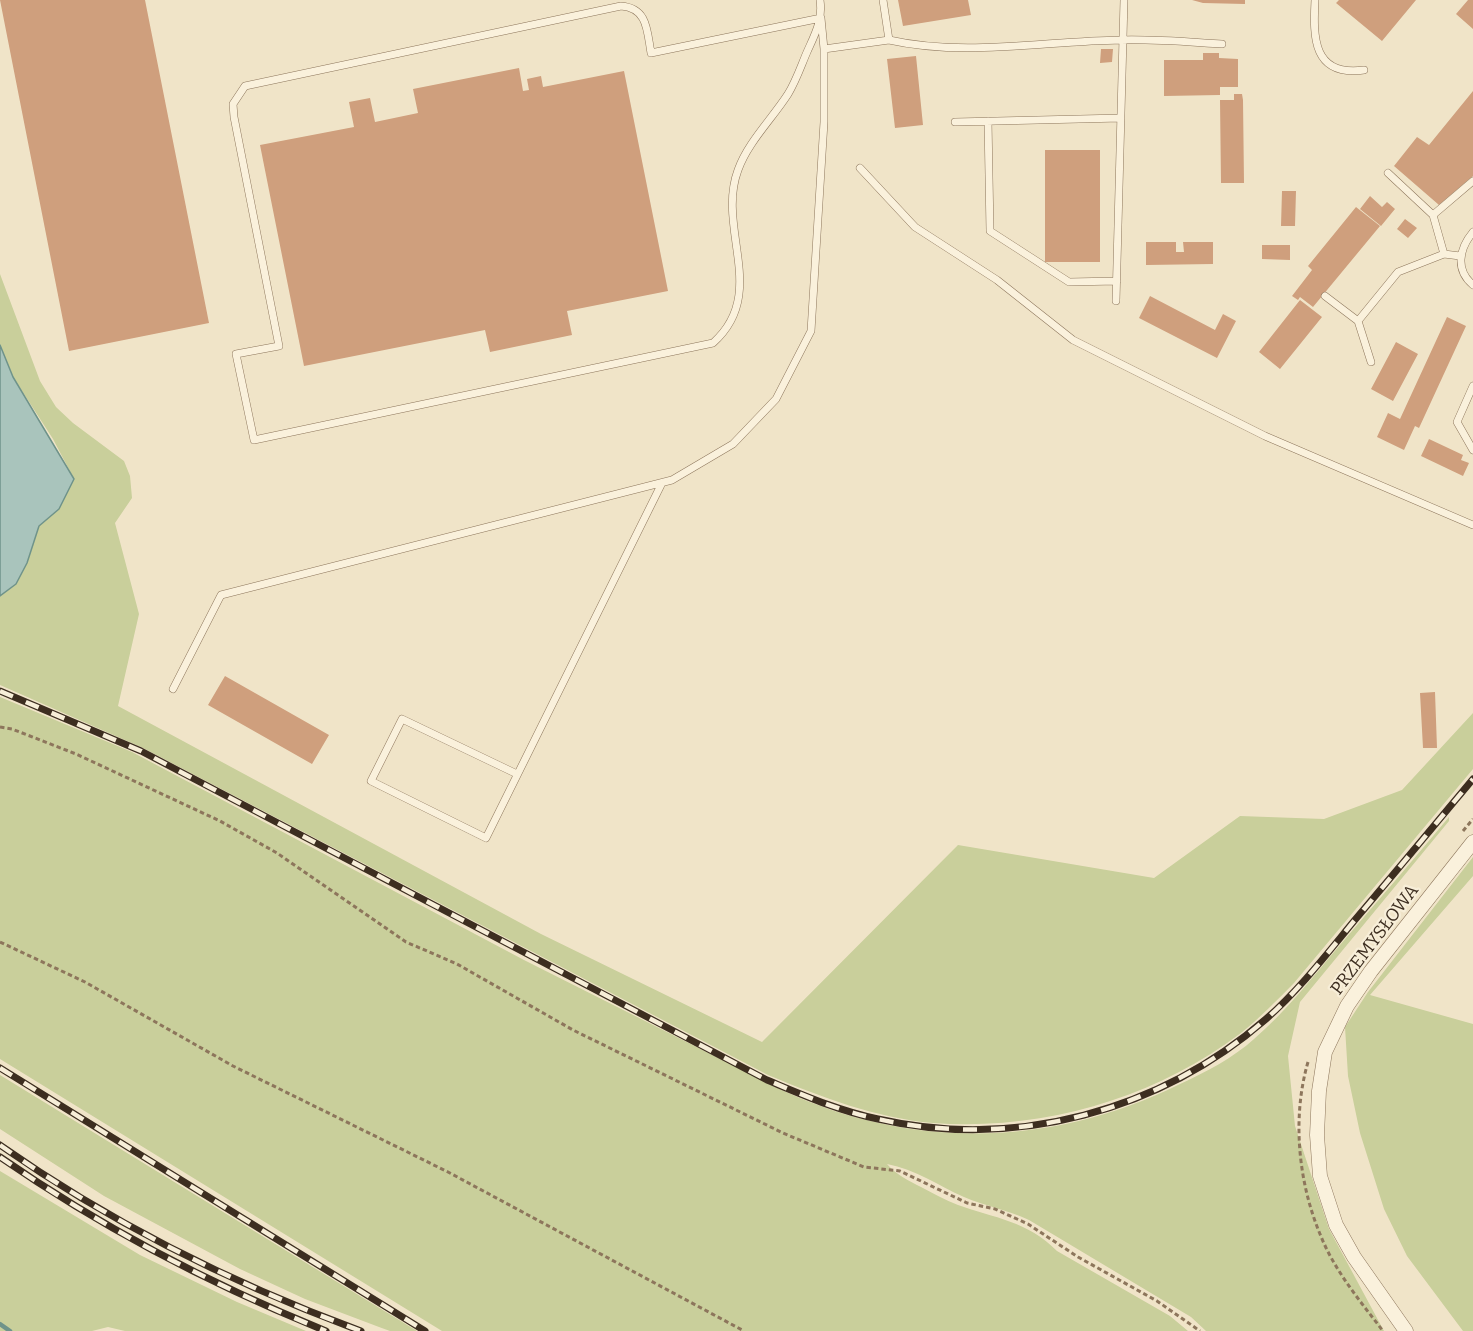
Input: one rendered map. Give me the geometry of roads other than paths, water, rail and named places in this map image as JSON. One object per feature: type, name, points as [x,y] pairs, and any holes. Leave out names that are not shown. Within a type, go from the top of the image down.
[{"type":"street","name":"PRZEMYSŁOWA","points":[[1406,1331],[1354,1257],[1336,1225],[1320,1176],[1317,1135],[1319,1091],[1325,1052],[1347,1006],[1371,971],[1473,842]]},
{"type":"lane","points":[[173,689],[221,595],[672,480],[733,444],[776,399],[811,331],[824,122],[824,49],[820,0]]},
{"type":"lane","points":[[883,0],[889,40]]},
{"type":"lane","points":[[1116,301],[1125,0]]},
{"type":"lane","points":[[1314,0],[1313,35],[1321,56],[1333,66],[1344,71],[1364,70]]},
{"type":"lane","points":[[621,6],[637,10],[644,16],[651,52],[822,18],[790,92],[747,151],[738,170],[732,214],[740,271],[738,306],[725,332],[713,343],[254,440],[236,354],[279,346],[234,117],[234,105],[245,86],[621,6]]},
{"type":"lane","points":[[824,49],[889,40],[914,46],[961,47],[1123,40],[1222,44]]},
{"type":"lane","points":[[955,122],[1121,118]]},
{"type":"lane","points":[[988,121],[990,231],[1069,282],[1117,281]]},
{"type":"lane","points":[[860,168],[915,227],[997,280],[1073,340],[1265,436],[1473,525]]},
{"type":"lane","points":[[1388,173],[1434,215],[1444,254]]},
{"type":"lane","points":[[1434,215],[1473,182]]},
{"type":"lane","points":[[1473,232],[1466,241],[1460,256],[1460,266],[1467,280],[1473,285]]},
{"type":"lane","points":[[1358,321],[1398,272],[1444,254],[1460,256]]},
{"type":"lane","points":[[1325,296],[1358,321],[1371,362]]},
{"type":"lane","points":[[1473,386],[1457,422],[1473,450]]},
{"type":"lane","points":[[517,774],[402,719],[371,780],[486,838],[662,483]]},
{"type":"water","points":[[0,345],[13,377],[74,479],[59,509],[39,526],[27,563],[16,584],[0,596]]},
{"type":"waterway","points":[[0,1324],[10,1331]]},
{"type":"railway","points":[[0,691],[141,751],[767,1080],[849,1112],[930,1127],[982,1129],[1033,1125],[1084,1115],[1133,1099],[1180,1078],[1225,1051],[1266,1019],[1301,984],[1473,779]]},
{"type":"railway","points":[[0,1068],[425,1331]]},
{"type":"railway","points":[[0,1145],[85,1200],[174,1250],[267,1293],[361,1331]]},
{"type":"railway","points":[[0,1157],[38,1183],[158,1253],[241,1294],[326,1331]]}]
